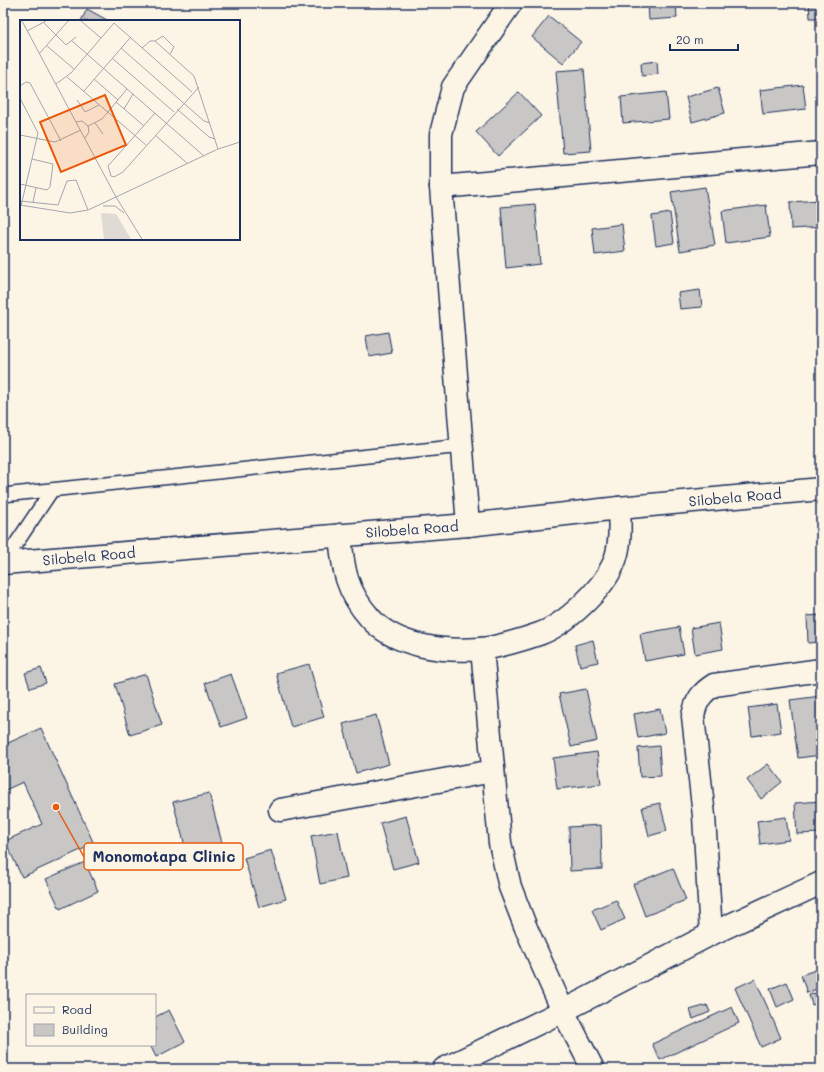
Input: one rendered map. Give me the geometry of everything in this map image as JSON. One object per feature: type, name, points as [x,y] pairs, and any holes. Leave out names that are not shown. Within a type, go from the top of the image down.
[{"type":"street","points":[[468,525],[441,187],[441,134],[453,88],[511,3]]},
{"type":"street","points":[[441,187],[821,152]]},
{"type":"street","name":"Silobela Road","points":[[3,563],[468,525],[619,508],[821,489]]},
{"type":"street","points":[[340,535],[343,569],[354,598],[371,619],[388,633],[413,644],[446,649],[482,649],[540,634],[572,615],[594,592],[614,565],[620,537],[619,508]]},
{"type":"street","points":[[482,649],[500,843],[510,887],[526,928],[563,1011],[593,1069]]},
{"type":"street","points":[[711,934],[704,816],[693,716],[696,703],[704,692],[714,685],[821,670]]},
{"type":"street","points":[[280,810],[493,771]]},
{"type":"street","points":[[444,1069],[563,1011],[711,934],[821,883]]},
{"type":"lane","points":[[3,495],[462,446]]},
{"type":"lane","points":[[3,563],[52,490]]},
{"type":"building","points":[[648,3],[676,3],[677,18],[649,20]]},
{"type":"building","points":[[809,3],[821,3],[821,18],[810,18]]},
{"type":"building","points":[[87,9],[107,20],[82,20]]},
{"type":"building","points":[[549,16],[581,42],[563,63],[532,37]]},
{"type":"building","points":[[657,61],[658,74],[642,76],[641,63]]},
{"type":"building","points":[[584,69],[591,151],[563,153],[556,71]]},
{"type":"building","points":[[803,85],[806,109],[763,114],[760,90]]},
{"type":"building","points":[[718,88],[725,113],[692,122],[686,97]]},
{"type":"building","points":[[519,92],[541,116],[498,156],[476,132]]},
{"type":"building","points":[[666,92],[669,119],[623,123],[621,97]]},
{"type":"building","points":[[705,187],[715,245],[680,251],[671,192]]},
{"type":"building","points":[[821,200],[821,227],[791,229],[790,202]]},
{"type":"building","points":[[535,204],[540,264],[506,268],[501,207]]},
{"type":"building","points":[[766,205],[770,237],[726,243],[722,211]]},
{"type":"building","points":[[670,213],[674,243],[656,246],[652,216]]},
{"type":"building","points":[[622,224],[625,251],[595,255],[592,228]]},
{"type":"building","points":[[700,290],[702,307],[680,309],[678,293]]},
{"type":"building","points":[[388,332],[392,353],[369,357],[366,336]]},
{"type":"building","points":[[821,615],[821,642],[808,643],[807,616]]},
{"type":"building","points":[[719,623],[723,649],[695,654],[691,628]]},
{"type":"building","points":[[679,627],[684,654],[645,661],[640,634]]},
{"type":"building","points":[[593,640],[598,662],[580,666],[575,645]]},
{"type":"building","points":[[309,664],[324,717],[291,727],[276,673]]},
{"type":"building","points":[[41,668],[46,683],[30,688],[25,673]]},
{"type":"building","points":[[146,674],[162,725],[130,735],[115,684]]},
{"type":"building","points":[[231,674],[247,718],[221,727],[205,683]]},
{"type":"building","points":[[586,689],[597,741],[571,747],[559,694]]},
{"type":"building","points":[[821,696],[821,755],[798,758],[790,700]]},
{"type":"building","points":[[777,704],[781,732],[752,736],[748,708]]},
{"type":"building","points":[[660,709],[665,733],[638,738],[634,714]]},
{"type":"building","points":[[376,715],[389,764],[356,773],[343,724]]},
{"type":"building","points":[[41,728],[94,844],[22,877],[5,841],[42,824],[23,782],[3,791],[3,738],[6,744]]},
{"type":"building","points":[[659,746],[661,776],[640,777],[638,748]]},
{"type":"building","points":[[597,752],[601,784],[557,789],[553,758]]},
{"type":"building","points":[[768,764],[782,782],[761,799],[747,780]]},
{"type":"building","points":[[209,793],[222,843],[187,853],[173,802]]},
{"type":"building","points":[[821,801],[821,833],[797,834],[795,803]]},
{"type":"building","points":[[660,803],[667,831],[649,836],[642,807]]},
{"type":"building","points":[[406,816],[419,862],[393,869],[380,823]]},
{"type":"building","points":[[786,817],[789,840],[760,844],[757,821]]},
{"type":"building","points":[[601,825],[602,869],[570,871],[569,827]]},
{"type":"building","points":[[338,831],[347,878],[320,884],[311,836]]},
{"type":"building","points":[[271,850],[286,899],[259,907],[244,858]]},
{"type":"building","points":[[85,862],[98,891],[60,909],[46,879]]},
{"type":"building","points":[[673,868],[686,900],[645,916],[633,884]]},
{"type":"building","points":[[616,900],[625,919],[601,930],[592,910]]},
{"type":"building","points":[[821,968],[821,987],[807,993],[801,975]]},
{"type":"building","points":[[755,979],[781,1038],[761,1047],[735,988]]},
{"type":"building","points":[[787,982],[794,999],[777,1007],[770,989]]},
{"type":"building","points":[[820,992],[821,1002],[812,1005],[809,995]]},
{"type":"building","points":[[707,1005],[710,1012],[693,1019],[690,1010]]},
{"type":"building","points":[[732,1007],[739,1023],[660,1060],[652,1044]]},
{"type":"building","points":[[169,1010],[185,1042],[156,1057],[150,1046],[156,1046],[156,1016]]},
{"type":"place","name":"Monomotapa Clinic","points":[[56,807]]}]
